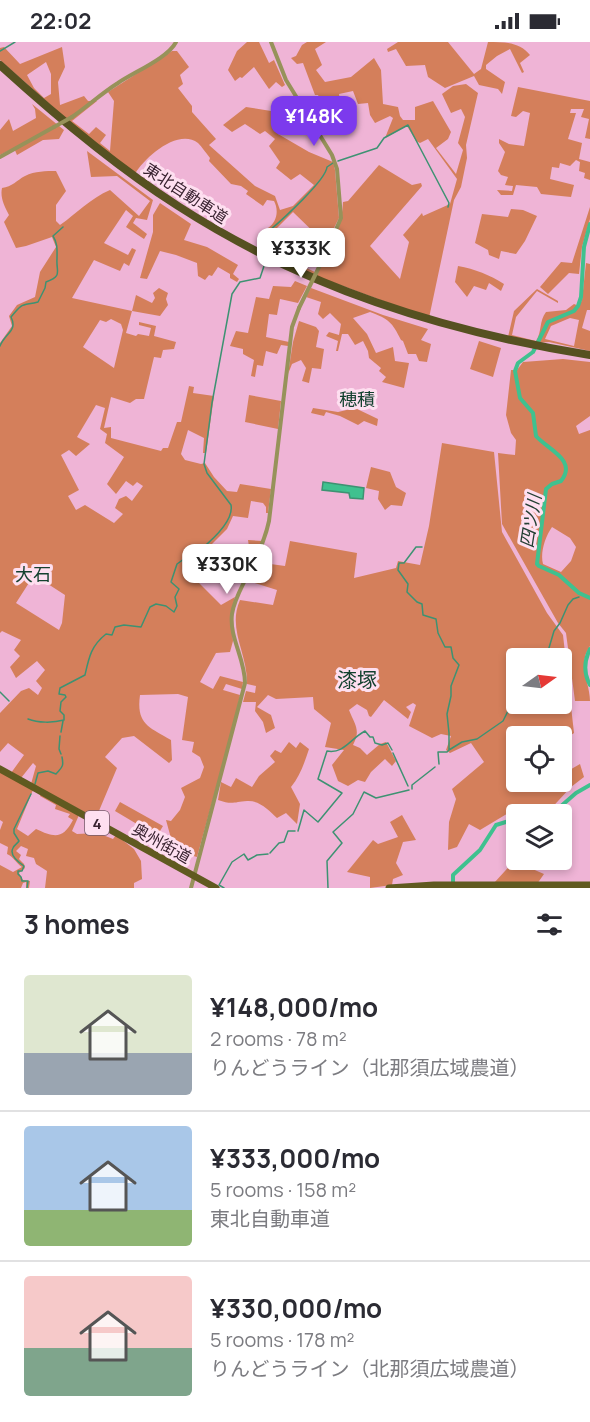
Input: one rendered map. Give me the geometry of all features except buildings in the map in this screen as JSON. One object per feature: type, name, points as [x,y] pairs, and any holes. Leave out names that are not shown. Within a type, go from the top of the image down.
[{"type":"highway","name":"東北自動車道","points":[[0,65],[82,136],[136,177],[187,212],[252,249],[330,285],[387,307],[448,326],[541,349],[590,357]]},
{"type":"highway","name":"東北自動車道","points":[[0,70],[66,128],[140,184],[251,253],[310,281],[376,307],[447,330],[529,346]]},
{"type":"highway","name":"奥州街道","points":[[0,769],[216,888]]},
{"type":"highway","points":[[389,888],[453,885],[590,885]]},
{"type":"street","points":[[0,157],[72,117],[117,83],[164,55],[173,48],[176,42]]},
{"type":"street","points":[[191,888],[245,683],[243,662],[233,630],[232,615],[236,600],[261,549],[269,522],[292,327],[341,218],[337,169],[332,155],[286,80],[271,42]]},
{"type":"shaded area","points":[[247,42],[259,42],[269,63],[274,60],[285,85],[282,87],[276,82],[269,89],[254,67],[235,81],[228,70],[237,51]]},
{"type":"shaded area","points":[[307,42],[326,42],[315,49],[322,65],[316,70],[325,82],[351,77],[374,58],[381,70],[383,104],[398,107],[403,120],[415,120],[415,107],[433,101],[451,132],[448,139],[436,148],[456,174],[463,150],[458,143],[465,117],[461,109],[451,113],[442,94],[453,86],[466,84],[478,93],[466,145],[467,158],[461,187],[454,200],[429,318],[316,276],[337,231],[343,202],[348,201],[379,165],[412,185],[421,183],[422,186],[370,246],[400,279],[409,242],[403,235],[422,213],[423,216],[450,204],[457,179],[428,139],[420,143],[416,141],[407,126],[385,138],[393,118],[390,116],[375,123],[370,115],[368,103],[358,104],[353,91],[339,94],[341,106],[325,108],[318,95],[315,95],[303,63],[297,64],[291,58],[296,56],[302,45]]},
{"type":"shaded area","points":[[398,42],[448,42],[474,74],[481,69],[488,42],[517,45],[530,55],[520,63],[524,72],[522,73],[510,49],[486,65],[486,69],[505,82],[502,94],[498,89],[479,85],[474,76],[445,88],[428,77],[425,65],[406,66],[396,49],[388,52],[387,49]]},
{"type":"shaded area","points":[[4,47],[20,64],[62,47],[65,67],[58,82],[60,105],[84,96],[88,101],[97,101],[72,121],[89,134],[96,127],[106,135],[100,143],[110,151],[114,101],[108,92],[172,51],[177,51],[189,67],[180,75],[183,84],[178,88],[192,106],[192,112],[216,139],[209,145],[255,186],[275,196],[280,210],[293,206],[314,185],[300,174],[291,180],[276,168],[280,162],[269,146],[275,139],[265,131],[260,134],[245,124],[232,132],[223,125],[246,107],[271,111],[278,134],[309,152],[333,162],[339,218],[326,244],[293,212],[272,233],[275,237],[276,254],[315,272],[313,275],[263,251],[269,250],[268,228],[275,219],[276,204],[274,201],[267,200],[263,206],[246,194],[248,191],[241,186],[231,184],[209,161],[210,158],[198,143],[190,139],[181,139],[163,146],[146,160],[135,174],[70,122],[0,60],[0,48]],"holes":[[[46,62],[51,74],[51,94],[44,98],[34,88],[27,75]]]},
{"type":"shaded area","points":[[518,87],[590,101],[590,139],[585,138],[589,119],[581,117],[584,109],[571,109],[570,113],[576,113],[568,139],[582,143],[579,159],[590,162],[590,180],[584,178],[585,173],[579,171],[580,162],[576,160],[570,166],[560,163],[559,168],[552,167],[550,179],[574,185],[571,197],[541,194],[537,187],[516,185],[513,195],[501,195],[497,190],[512,191],[513,186],[505,185],[508,177],[501,175],[498,171],[505,152],[499,139],[509,144],[524,146],[530,113],[523,111],[516,117],[511,116]]},
{"type":"shaded area","points":[[32,104],[64,130],[59,139],[43,140],[17,155],[14,148],[0,155],[0,130],[9,119],[13,131],[36,118]]},
{"type":"shaded area","points":[[87,151],[153,200],[147,220],[136,218],[133,223],[147,234],[144,239],[126,227],[133,216],[126,210],[104,243],[128,255],[132,248],[136,250],[129,266],[124,263],[120,271],[94,260],[72,298],[132,311],[126,333],[149,336],[151,328],[139,325],[139,322],[156,326],[154,336],[176,342],[174,349],[163,350],[161,358],[154,357],[144,399],[136,399],[130,403],[111,397],[104,428],[111,427],[111,438],[161,451],[163,448],[168,448],[177,422],[181,422],[189,386],[194,387],[193,393],[214,396],[206,453],[203,453],[204,438],[188,430],[181,454],[185,460],[205,463],[227,491],[237,492],[240,484],[271,489],[268,513],[263,503],[251,501],[248,518],[233,516],[227,529],[211,545],[202,562],[195,565],[198,582],[221,605],[235,597],[231,613],[233,641],[230,652],[216,653],[200,682],[213,689],[220,676],[243,682],[242,689],[226,684],[223,690],[240,695],[235,719],[197,857],[190,855],[184,867],[180,865],[181,849],[175,842],[172,842],[166,820],[171,821],[180,810],[185,797],[181,788],[200,778],[204,767],[200,757],[192,752],[194,742],[182,740],[188,697],[178,694],[140,695],[139,705],[142,719],[150,728],[171,740],[172,760],[169,763],[134,736],[122,738],[105,757],[117,768],[96,818],[31,784],[36,766],[33,763],[21,778],[11,773],[24,755],[8,743],[0,752],[0,713],[21,691],[29,688],[38,695],[42,688],[36,681],[45,670],[37,661],[16,678],[10,667],[20,656],[14,650],[21,640],[2,631],[0,633],[0,343],[12,326],[9,316],[17,305],[35,297],[40,272],[56,247],[52,237],[16,248],[4,222],[9,215],[3,202],[2,188],[33,173],[56,171],[66,191],[56,205],[56,221],[60,225],[90,201],[110,190],[139,216],[150,201],[117,176],[91,177]],"holes":[[[111,319],[121,324],[123,330],[114,368],[83,347],[100,320],[106,322]],[[96,405],[105,408],[100,429],[107,434],[105,443],[124,457],[107,484],[116,494],[126,481],[133,486],[137,482],[143,486],[132,501],[126,496],[119,499],[115,508],[123,514],[114,523],[85,505],[76,510],[68,496],[79,490],[61,455],[69,450],[76,456],[90,444],[77,437]],[[34,575],[65,595],[59,630],[16,603]]]},
{"type":"shaded area","points":[[160,203],[191,224],[184,240],[207,247],[238,265],[233,274],[239,279],[237,282],[230,278],[230,274],[218,267],[212,276],[209,275],[205,280],[198,276],[197,263],[160,251],[147,279],[140,278],[153,232],[153,215]]},
{"type":"shaded area","points":[[590,207],[590,219],[582,247],[579,274],[569,273],[548,294],[540,287],[561,262],[572,263]]},
{"type":"shaded area","points":[[511,209],[523,210],[537,216],[516,254],[501,251],[499,259],[489,255],[488,250],[475,243],[482,214],[508,217]]},
{"type":"shaded area","points":[[586,263],[590,264],[590,310],[587,310],[582,328],[590,331],[590,351],[549,342],[535,343],[508,337],[514,311],[537,289],[558,303],[537,291],[516,317],[512,335],[536,341],[546,312],[566,310],[574,304],[579,306],[582,300]],"holes":[[[570,318],[579,320],[574,346],[545,339],[551,326]]]},
{"type":"shaded area","points":[[458,266],[488,275],[499,281],[504,284],[501,291],[489,283],[486,290],[474,286],[467,297],[455,282]]},
{"type":"shaded area","points":[[295,281],[307,286],[298,303],[280,299],[277,315],[269,314],[266,337],[289,342],[288,346],[281,345],[277,354],[266,351],[263,366],[257,365],[255,377],[251,376],[254,360],[243,354],[243,349],[230,346],[236,331],[248,333],[256,297],[269,299],[273,286],[291,287]]},
{"type":"shaded area","points":[[159,288],[168,293],[166,299],[168,305],[160,316],[132,311],[136,295],[152,303],[155,298],[153,293]]},
{"type":"shaded area","points":[[311,288],[428,329],[421,340],[431,344],[427,362],[419,361],[416,354],[408,354],[403,341],[386,319],[370,312],[353,318],[367,334],[376,353],[393,347],[395,361],[409,363],[404,388],[382,382],[386,377],[379,371],[381,368],[369,358],[363,341],[355,345],[348,334],[342,334],[338,351],[336,351],[338,341],[326,336],[329,332],[339,335],[341,324],[330,313],[323,319],[318,314],[321,302],[306,297]]},
{"type":"shaded area","points":[[299,321],[316,327],[319,331],[316,347],[324,349],[321,369],[312,368],[309,383],[302,381],[306,368],[301,360],[292,364],[288,374]]},
{"type":"shaded area","points":[[479,341],[501,348],[493,377],[470,369]]},
{"type":"shaded area","points":[[563,359],[590,362],[590,416],[576,426],[579,434],[590,430],[590,646],[586,653],[584,667],[590,701],[575,701],[572,648],[568,648],[566,633],[558,623],[502,524],[498,453],[515,455],[516,440],[511,433],[506,415],[511,370],[517,370],[523,362]],"holes":[[[552,527],[570,538],[576,547],[571,561],[561,572],[543,564],[544,545]]]},
{"type":"shaded area","points":[[249,395],[281,401],[278,429],[245,422]]},
{"type":"shaded area","points":[[313,408],[338,412],[355,408],[378,419],[377,426],[364,421],[358,425],[326,412],[324,416],[311,413]]},
{"type":"shaded area","points":[[442,443],[494,452],[502,532],[547,613],[563,635],[564,648],[506,648],[506,714],[572,714],[574,733],[572,734],[572,726],[506,726],[506,792],[566,792],[555,804],[506,804],[506,814],[480,830],[469,824],[457,847],[448,850],[449,822],[456,799],[452,789],[484,762],[471,743],[450,753],[446,750],[451,736],[441,734],[432,738],[409,726],[416,705],[413,703],[406,707],[411,712],[408,719],[384,700],[371,717],[367,710],[357,704],[349,710],[357,731],[353,745],[367,755],[386,742],[396,761],[392,766],[385,759],[371,772],[365,782],[358,780],[348,786],[338,781],[332,765],[344,750],[325,747],[331,723],[314,709],[313,697],[276,699],[268,695],[257,707],[271,715],[275,728],[266,733],[263,722],[255,711],[256,702],[243,702],[246,691],[255,693],[256,686],[247,684],[237,631],[236,621],[240,600],[273,605],[277,590],[252,582],[233,561],[250,554],[248,540],[262,541],[256,562],[285,566],[290,541],[357,553],[354,578],[396,568],[398,561],[420,565],[429,526]]},
{"type":"shaded area","points":[[371,467],[390,472],[396,487],[406,493],[402,506],[391,505],[385,510],[378,499],[379,491],[366,488]]},
{"type":"shaded area","points":[[323,482],[364,488],[363,499],[350,498],[349,493],[322,490]]},
{"type":"shaded area","points":[[289,742],[296,748],[300,742],[309,749],[291,787],[300,804],[297,824],[286,813],[277,818],[256,802],[230,803],[218,800],[221,782],[231,787],[236,778],[252,787],[259,776],[275,762],[270,756],[275,750],[281,753]]},
{"type":"shaded area","points":[[580,764],[584,777],[572,786],[572,769]]},
{"type":"shaded area","points":[[0,771],[33,790],[17,829],[28,836],[36,829],[53,835],[66,831],[73,820],[68,817],[70,814],[55,809],[56,805],[40,796],[41,793],[79,815],[72,831],[77,834],[98,833],[113,839],[116,835],[134,849],[141,861],[142,879],[134,883],[134,888],[45,888],[47,871],[36,864],[34,858],[26,856],[28,849],[21,846],[16,851],[21,855],[19,859],[25,868],[19,873],[23,880],[30,881],[29,888],[26,888],[26,882],[21,888],[0,888],[0,865],[13,872],[22,867],[7,854],[8,847],[0,843],[0,830],[3,822],[0,820]]},
{"type":"shaded area","points":[[120,802],[163,826],[157,836],[115,811]]},
{"type":"shaded area","points":[[402,815],[416,840],[403,842],[396,863],[403,875],[393,879],[392,885],[370,888],[370,877],[347,872],[373,840],[378,844],[398,837],[390,822]]},
{"type":"shaded area","points":[[506,870],[535,870],[544,874],[537,884],[494,883]]},
{"type":"waterway","points":[[0,51],[15,42]]},
{"type":"waterway","points":[[338,161],[377,148],[384,138],[408,125],[449,203],[448,207]]},
{"type":"waterway","points":[[271,254],[270,230],[312,190],[327,167],[333,163]]},
{"type":"waterway","name":"四ツ川","points":[[590,224],[584,247],[581,297],[578,306],[574,311],[548,322],[533,352],[518,363],[515,371],[520,398],[533,413],[536,436],[559,456],[566,467],[561,481],[546,489],[537,564],[559,575],[579,593],[590,598]]},
{"type":"waterway","points":[[0,346],[12,329],[11,317],[23,305],[38,302],[46,282],[57,276],[57,247],[53,236],[63,227]]},
{"type":"waterway","points":[[28,719],[46,722],[64,720],[64,715],[60,711],[61,702],[66,697],[59,694],[60,688],[85,675],[89,657],[94,648],[106,634],[112,635],[115,627],[124,625],[141,627],[150,607],[156,604],[166,606],[174,612],[177,606],[175,597],[179,589],[171,582],[177,564],[184,559],[199,561],[200,550],[221,530],[229,518],[231,505],[207,473],[204,464],[212,403],[232,294],[240,282],[260,278],[264,266]]},
{"type":"waterway","points":[[422,547],[416,547],[404,563],[399,563],[398,570],[408,584],[407,592],[422,604],[423,615],[436,619],[438,633],[445,647],[451,647],[453,658],[459,665],[451,686],[447,714],[449,750],[438,752],[439,764]]},
{"type":"waterway","points":[[549,648],[554,631],[568,605],[573,599],[579,597]]},
{"type":"waterway","name":"四ツ川","points":[[590,649],[586,667],[590,685]]},
{"type":"waterway","points":[[0,692],[9,701]]},
{"type":"waterway","points":[[449,750],[462,742],[477,739],[503,721],[506,714]]},
{"type":"waterway","points":[[61,732],[63,721]]},
{"type":"waterway","points":[[298,831],[304,810],[318,822],[342,793],[318,779],[327,751],[343,748],[365,731],[373,737],[375,743],[382,745],[388,743],[392,750]]},
{"type":"waterway","points":[[60,736],[61,754]]},
{"type":"waterway","points":[[393,753],[408,786]]},
{"type":"waterway","points":[[35,784],[38,773],[48,771],[56,774],[62,767],[62,757]]},
{"type":"waterway","points":[[412,789],[412,785],[435,767]]},
{"type":"waterway","name":"四ツ川","points":[[563,804],[590,785]]},
{"type":"waterway","points":[[328,888],[327,861],[342,843],[333,832],[353,814],[364,792],[376,798],[409,790]]},
{"type":"waterway","points":[[27,888],[28,881],[22,881],[18,874],[24,866],[15,858],[12,851],[19,841],[14,829],[31,794]]},
{"type":"waterway","name":"四ツ川","points":[[453,885],[453,875],[480,850],[496,825],[506,822]]},
{"type":"waterway","points":[[270,853],[279,843],[284,842],[288,831],[295,831]]},
{"type":"waterway","points":[[224,888],[219,885],[232,862],[244,854],[248,860],[257,855],[268,854]]},
{"type":"district","name":"穂積","points":[[357,399]]},
{"type":"district","name":"大石","points":[[33,574]]},
{"type":"district","name":"漆塚","points":[[357,679]]}]
